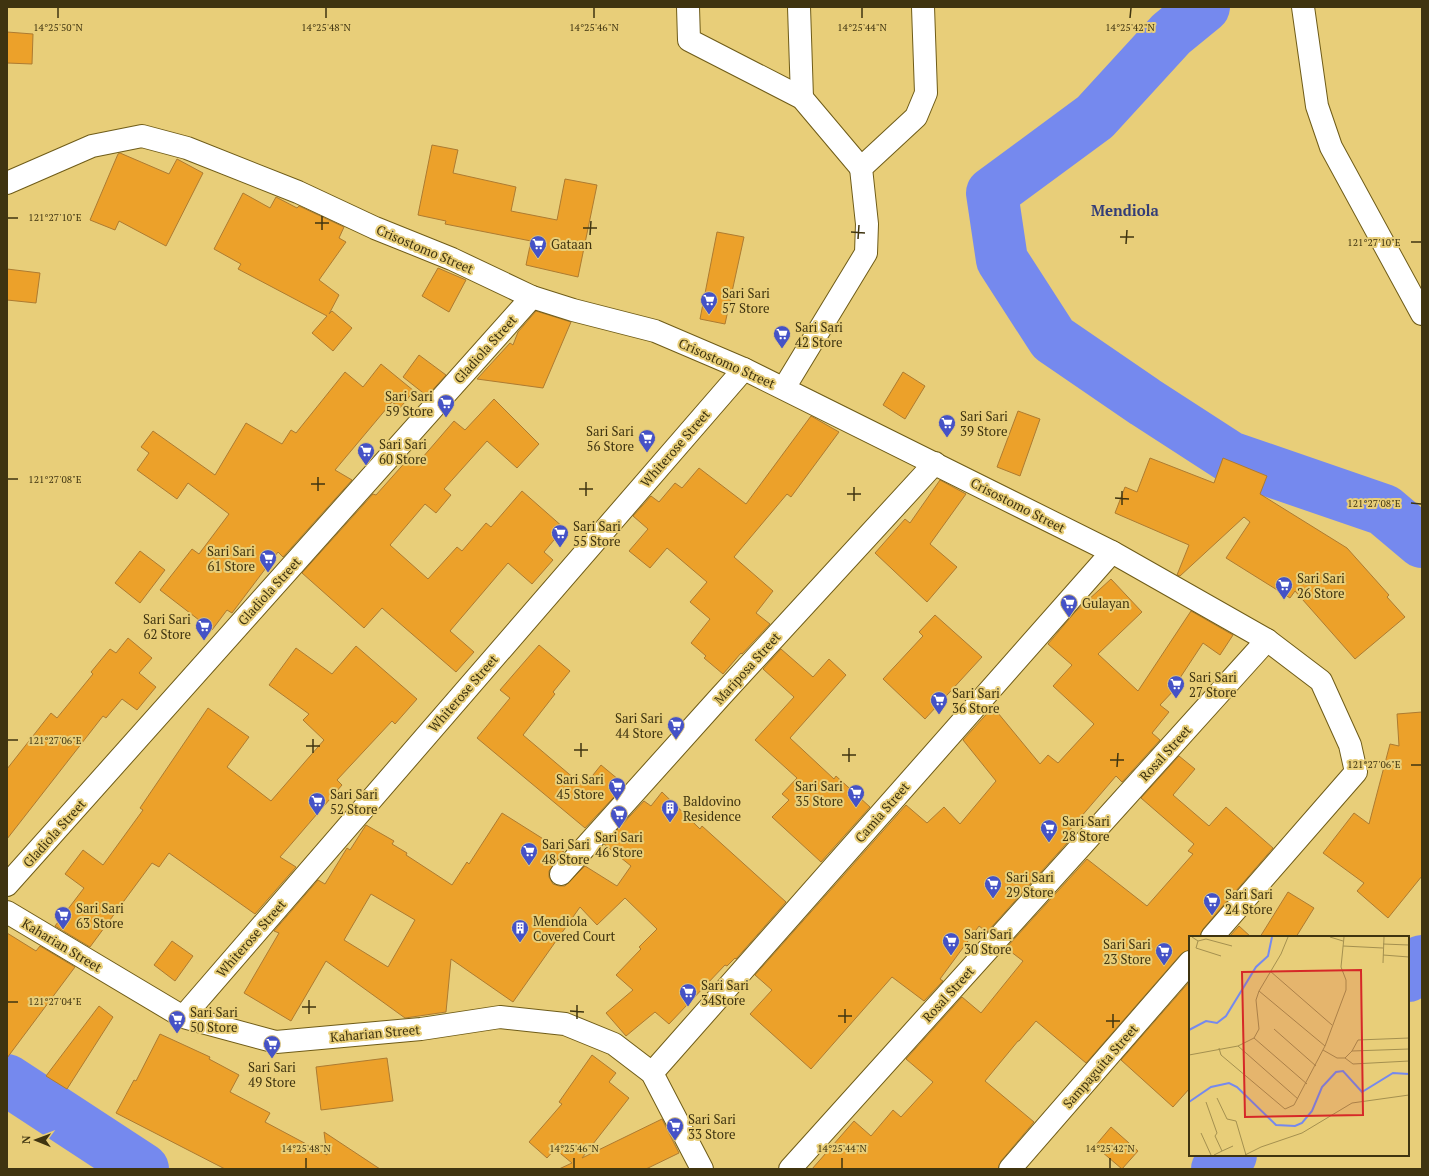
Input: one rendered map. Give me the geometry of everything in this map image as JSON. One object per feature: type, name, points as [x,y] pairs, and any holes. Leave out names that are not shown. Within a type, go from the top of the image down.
[{"type":"street","points":[[688,7],[689,40],[802,98],[861,168],[867,224],[866,253],[784,388]]},
{"type":"street","points":[[799,7],[802,98]]},
{"type":"street","points":[[861,168],[916,117],[926,93],[923,7]]},
{"type":"street","points":[[1303,7],[1317,106],[1331,146],[1422,314]]},
{"type":"street","name":"Crisostomo Street","points":[[7,184],[92,146],[142,136],[187,148],[298,192],[375,228],[452,259],[532,297],[573,310],[655,331],[744,369],[1112,552],[1267,640],[1321,681],[1350,745],[1356,772],[1213,936]]},
{"type":"street","name":"Gladiola Street","points":[[7,885],[532,297]]},
{"type":"street","name":"Whiterose Street","points":[[183,1016],[744,369]]},
{"type":"street","name":"Mariposa Street","points":[[561,874],[715,702],[935,463]]},
{"type":"street","name":"Camia Street","points":[[652,1073],[1112,552]]},
{"type":"street","name":"Rosal Street","points":[[790,1169],[1267,640]]},
{"type":"street","name":"Kaharian Street","points":[[7,912],[183,1016],[276,1042],[421,1029],[500,1017],[565,1024],[614,1044],[652,1073],[702,1169]]},
{"type":"street","name":"Sampaguita Street","points":[[1010,1169],[1189,963]]},
{"type":"building","points":[[7,32],[33,34],[32,64],[7,63]]},
{"type":"building","points":[[432,145],[458,150],[453,173],[516,187],[511,211],[557,220],[565,179],[597,185],[578,277],[526,265],[531,241],[445,224],[446,221],[418,215]]},
{"type":"building","points":[[120,153],[169,174],[177,159],[203,173],[166,246],[119,221],[115,230],[90,220],[118,154]]},
{"type":"building","points":[[243,193],[270,208],[276,197],[297,208],[299,206],[344,227],[339,238],[346,242],[319,280],[339,295],[329,314],[332,311],[352,328],[333,351],[312,333],[327,316],[238,269],[241,264],[214,249]]},
{"type":"building","points":[[717,232],[744,237],[725,324],[700,319]]},
{"type":"building","points":[[438,268],[466,280],[449,312],[422,296]]},
{"type":"building","points":[[7,269],[40,273],[36,303],[7,300]]},
{"type":"building","points":[[536,311],[571,322],[543,388],[477,379],[510,343],[513,345],[518,332]]},
{"type":"building","points":[[419,355],[446,375],[427,396],[403,377]]},
{"type":"building","points":[[381,364],[414,391],[400,408],[392,402],[335,470],[352,480],[283,557],[278,552],[232,613],[227,610],[212,630],[160,590],[192,549],[199,554],[229,514],[188,483],[177,499],[137,470],[149,453],[141,447],[153,431],[215,475],[246,423],[282,444],[291,430],[296,433],[345,372],[363,387]]},
{"type":"building","points":[[903,372],[925,386],[905,419],[883,405]]},
{"type":"building","points":[[494,399],[539,444],[517,468],[487,441],[444,489],[451,495],[436,513],[425,504],[390,545],[428,579],[457,547],[462,551],[486,523],[491,527],[522,491],[564,528],[544,552],[553,560],[532,584],[508,563],[450,631],[474,652],[456,672],[382,608],[364,628],[302,573],[373,494],[376,495],[409,458],[416,465],[454,421],[465,430]]},
{"type":"building","points":[[1018,411],[1040,419],[1020,476],[997,467]]},
{"type":"building","points":[[811,416],[839,432],[791,497],[787,494],[734,557],[773,591],[756,613],[770,624],[742,654],[741,653],[723,674],[704,658],[706,656],[691,643],[710,619],[690,602],[707,582],[667,548],[650,568],[629,551],[648,529],[633,516],[651,496],[659,502],[675,483],[682,488],[699,468],[746,504]]},
{"type":"building","points":[[1150,458],[1214,483],[1223,458],[1267,476],[1260,494],[1347,548],[1389,595],[1387,597],[1405,617],[1355,659],[1295,591],[1290,598],[1226,558],[1250,522],[1244,517],[1180,576],[1177,575],[1189,545],[1115,513],[1125,487],[1137,492]]},
{"type":"building","points":[[940,480],[966,494],[930,544],[957,567],[927,602],[875,553],[905,519],[910,523]]},
{"type":"building","points":[[140,551],[165,570],[140,603],[115,583]]},
{"type":"building","points":[[1111,579],[1142,612],[1098,654],[1138,691],[1191,611],[1233,635],[1220,655],[1203,643],[1174,687],[1176,688],[1160,705],[1169,712],[1152,733],[1160,740],[1122,782],[1116,776],[1062,839],[1067,843],[987,932],[979,926],[940,979],[943,981],[924,1001],[892,977],[811,1069],[750,1014],[772,990],[755,975],[906,805],[927,823],[944,807],[960,824],[996,781],[963,740],[993,707],[1040,764],[1048,755],[1058,763],[1094,724],[1053,686],[1072,665],[1048,644],[1075,612]]},
{"type":"building","points":[[935,615],[982,657],[925,719],[883,679],[923,636],[919,632]]},
{"type":"building","points":[[128,638],[152,658],[139,673],[156,687],[137,710],[122,699],[106,718],[103,716],[7,839],[7,769],[51,713],[57,718],[93,674],[91,672],[110,649],[116,653]]},
{"type":"building","points":[[539,645],[570,671],[553,692],[555,694],[523,735],[582,785],[587,778],[589,780],[601,765],[625,785],[585,828],[477,738],[510,698],[500,690]]},
{"type":"building","points":[[356,646],[417,699],[395,724],[392,721],[337,780],[342,785],[280,857],[296,867],[255,914],[169,853],[159,867],[152,863],[90,947],[55,926],[84,888],[65,874],[83,850],[103,865],[143,810],[140,808],[208,708],[249,737],[227,767],[271,801],[324,740],[303,720],[309,714],[269,685],[296,648],[332,674]]},
{"type":"building","points":[[781,649],[813,677],[829,659],[846,675],[790,738],[834,779],[836,776],[870,807],[821,862],[772,817],[789,800],[782,794],[797,778],[755,740],[794,697],[763,669]]},
{"type":"building","points":[[1422,712],[1422,876],[1388,918],[1357,891],[1364,883],[1323,853],[1354,813],[1369,824],[1390,744],[1399,746],[1397,714]]},
{"type":"building","points":[[1179,756],[1195,769],[1173,795],[1209,826],[1226,807],[1273,848],[1203,929],[1200,936],[1189,936],[1189,950],[1181,954],[1086,1063],[1036,1021],[1018,1041],[985,1081],[1034,1122],[1001,1161],[998,1169],[812,1169],[854,1121],[871,1136],[893,1110],[901,1117],[933,1082],[906,1059],[962,997],[981,1013],[1023,961],[1006,948],[1087,859],[1147,906],[1193,854],[1188,851],[1194,844],[1141,798]]},
{"type":"building","points":[[662,792],[700,829],[702,826],[786,902],[736,959],[735,958],[727,966],[725,965],[669,1024],[655,1012],[626,1036],[606,1013],[633,990],[616,975],[641,949],[639,947],[657,929],[625,898],[597,925],[580,907],[513,1002],[451,959],[446,1012],[405,1018],[326,961],[291,1021],[244,993],[279,933],[274,931],[318,880],[325,884],[347,848],[350,850],[366,825],[394,841],[392,844],[407,853],[406,855],[452,885],[467,862],[469,864],[502,813],[564,852],[549,871],[549,877],[553,884],[565,886],[585,866],[617,886],[631,866],[604,844],[644,801],[651,806]],"holes":[[[371,894],[415,920],[388,967],[344,940]]]},
{"type":"building","points":[[1288,892],[1314,908],[1297,936],[1261,936]]},
{"type":"building","points":[[1239,926],[1250,936],[1230,936]]},
{"type":"building","points":[[7,933],[36,951],[40,946],[75,967],[7,1058]]},
{"type":"building","points":[[172,941],[193,956],[175,981],[154,965]]},
{"type":"building","points":[[1189,982],[1189,1089],[1173,1107],[1121,1060]]},
{"type":"building","points":[[99,1006],[113,1017],[67,1089],[46,1076]]},
{"type":"building","points":[[160,1034],[210,1057],[209,1059],[239,1075],[230,1092],[270,1113],[265,1122],[327,1155],[324,1132],[380,1169],[225,1169],[116,1113],[134,1080],[136,1081]]},
{"type":"building","points":[[592,1055],[616,1073],[609,1082],[629,1098],[582,1158],[662,1119],[679,1153],[646,1169],[559,1169],[572,1163],[555,1149],[547,1158],[529,1142],[562,1104],[559,1102]]},
{"type":"building","points":[[387,1058],[393,1101],[321,1110],[316,1067]]},
{"type":"building","points":[[1111,1127],[1138,1151],[1122,1169],[1095,1146]]},
{"type":"waterway","points":[[1204,7],[1171,34],[1095,117],[992,193],[1002,260],[1053,339],[1145,402],[1230,457],[1384,510],[1422,542]]},
{"type":"waterway","points":[[1409,975],[1422,961]]},
{"type":"waterway","points":[[7,1080],[143,1169]]},
{"type":"waterway","points":[[1217,1169],[1230,1156]]},
{"type":"place","name":"Gataan","points":[[538,259]]},
{"type":"place","name":"Sari Sari 57 Store","points":[[709,315]]},
{"type":"place","name":"Sari Sari 42 Store","points":[[782,349]]},
{"type":"place","name":"Sari Sari 59 Store","points":[[446,418]]},
{"type":"place","name":"Sari Sari 39 Store","points":[[947,438]]},
{"type":"place","name":"Sari Sari 56 Store","points":[[647,453]]},
{"type":"place","name":"Sari Sari 60 Store","points":[[366,466]]},
{"type":"place","name":"Sari Sari 55 Store","points":[[560,548]]},
{"type":"place","name":"Sari Sari 61 Store","points":[[268,573]]},
{"type":"place","name":"Sari Sari 26 Store","points":[[1284,600]]},
{"type":"place","name":"Gulayan","points":[[1069,618]]},
{"type":"place","name":"Sari Sari 62 Store","points":[[204,641]]},
{"type":"place","name":"Sari Sari 27 Store","points":[[1176,699]]},
{"type":"place","name":"Sari Sari 36 Store","points":[[939,715]]},
{"type":"place","name":"Sari Sari 44 Store","points":[[676,740]]},
{"type":"place","name":"Sari Sari 45 Store","points":[[617,801]]},
{"type":"place","name":"Sari Sari 35 Store","points":[[856,808]]},
{"type":"place","name":"Sari Sari 52 Store","points":[[317,816]]},
{"type":"place","name":"Baldovino Residence","points":[[670,823]]},
{"type":"place","name":"Sari Sari 46 Store","points":[[619,829]]},
{"type":"place","name":"Sari Sari 28 Store","points":[[1049,843]]},
{"type":"place","name":"Sari Sari 48 Store","points":[[529,866]]},
{"type":"place","name":"Sari Sari 29 Store","points":[[993,899]]},
{"type":"place","name":"Sari Sari 24 Store","points":[[1212,916]]},
{"type":"place","name":"Sari Sari 63 Store","points":[[63,930]]},
{"type":"place","name":"Mendiola Covered Court","points":[[520,943]]},
{"type":"place","name":"Sari Sari 30 Store","points":[[951,956]]},
{"type":"place","name":"Sari Sari 23 Store","points":[[1164,966]]},
{"type":"place","name":"Sari Sari 34Store","points":[[688,1007]]},
{"type":"place","name":"Sari Sari 50 Store","points":[[177,1034]]},
{"type":"place","name":"Sari Sari 49 Store","points":[[272,1059]]},
{"type":"place","name":"Sari Sari 33 Store","points":[[675,1141]]},
{"type":"district","name":"Mendiola","points":[[1125,211]]}]
